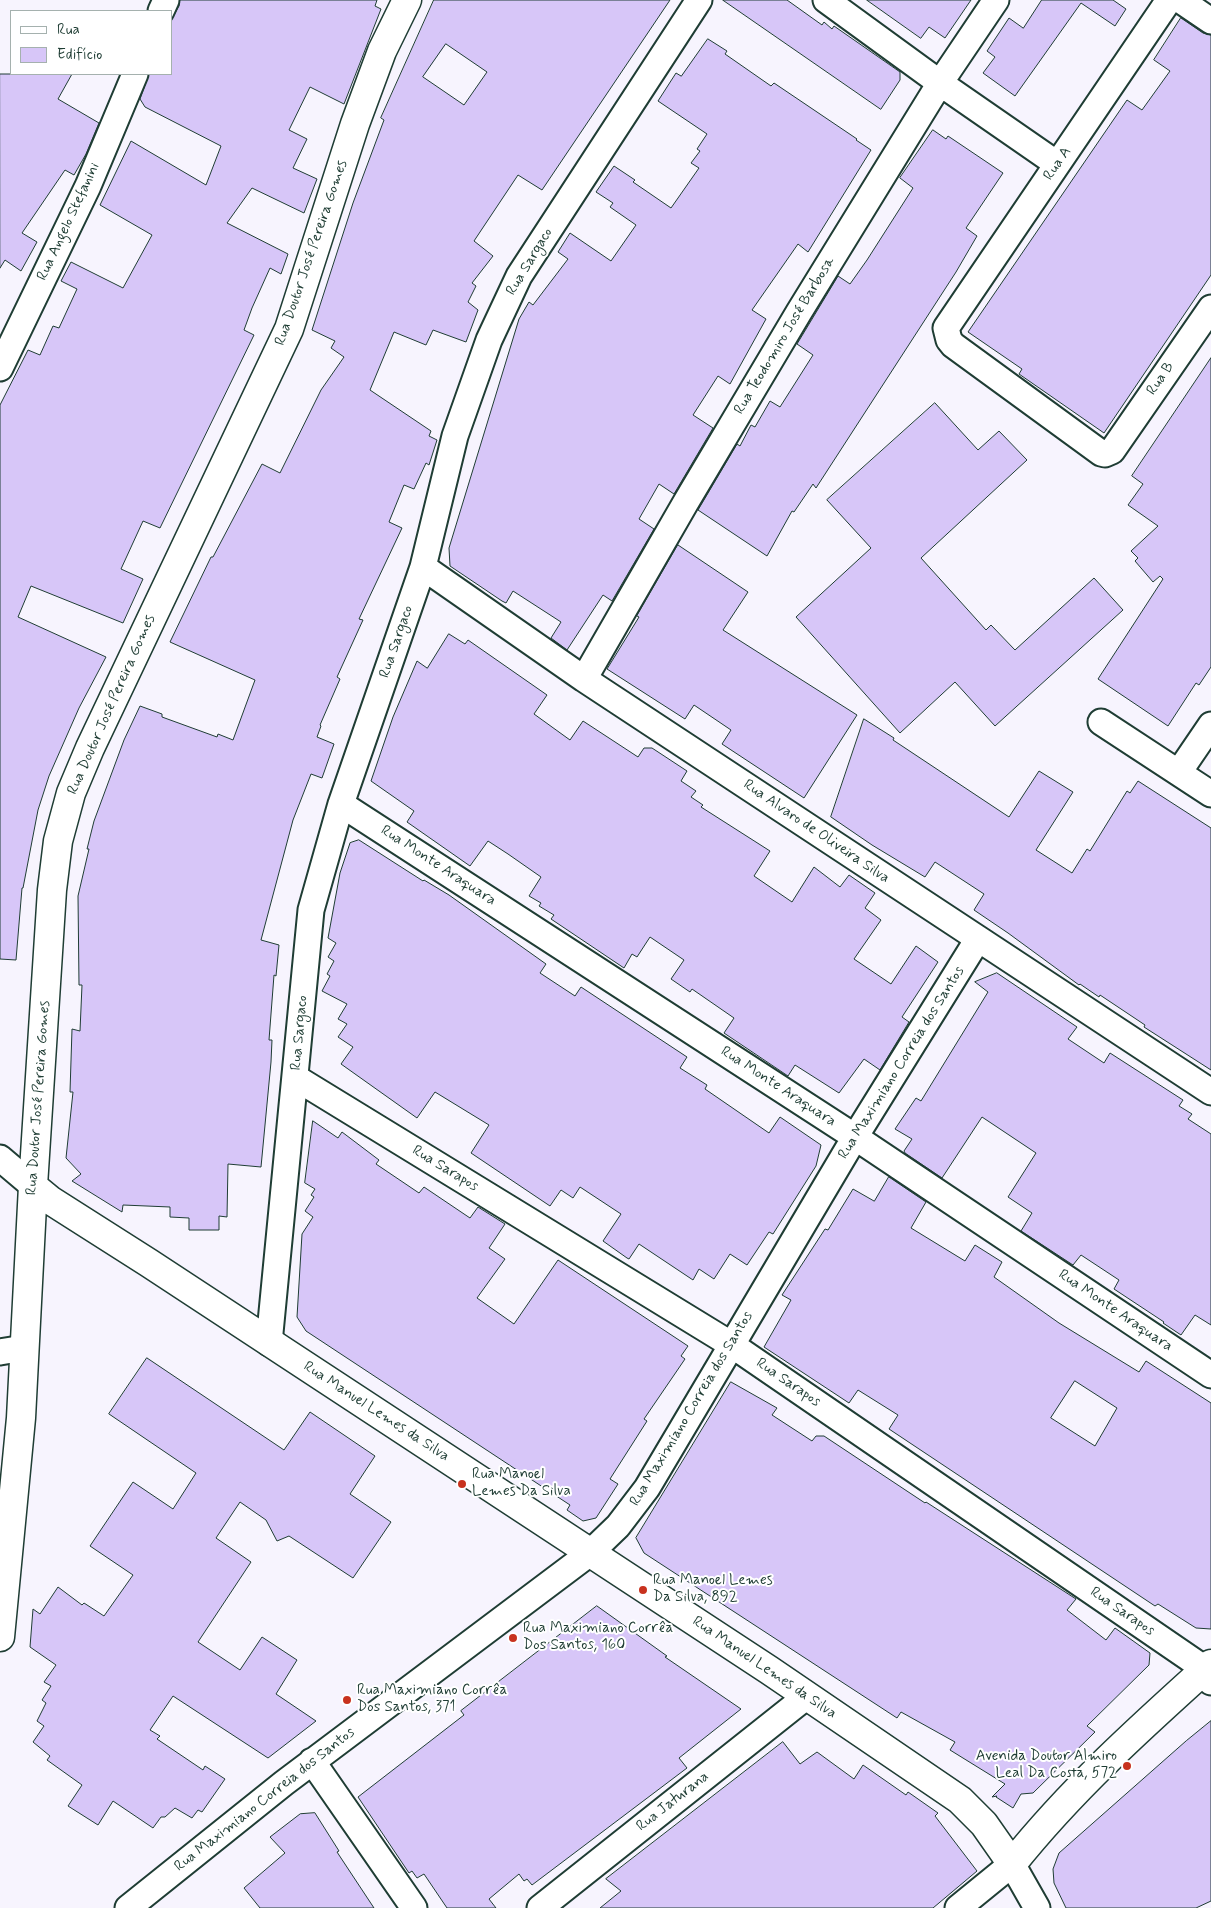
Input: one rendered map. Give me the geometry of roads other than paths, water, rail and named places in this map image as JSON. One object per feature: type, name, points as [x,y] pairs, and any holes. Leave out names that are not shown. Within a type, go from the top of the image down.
[{"type":"main road","name":"Rua Doutor José Pereira Gomes","points":[[0,1637],[2,1598],[21,1418],[12,1350],[33,1186],[52,890],[58,841],[71,793],[90,748],[289,330],[355,124],[382,51],[407,0]]},
{"type":"main road","name":"Rua Manuel Lemes da Silva","points":[[33,1186],[65,1210],[149,1263],[807,1696],[960,1800],[984,1824],[1012,1864]]},
{"type":"main road","points":[[1012,1864],[1044,1825],[1086,1780],[1209,1672]]},
{"type":"street","name":"Rua Sargaco","points":[[269,1343],[311,910],[341,804],[423,567],[455,436],[489,340],[519,276],[699,0]]},
{"type":"street","points":[[826,0],[940,83],[1057,164]]},
{"type":"street","name":"Rua Teodomiro José Barbosa","points":[[584,679],[789,328],[940,83],[996,0]]},
{"type":"street","name":"Rua A","points":[[1112,451],[1105,454],[1101,453],[953,344],[949,340],[946,328],[1169,0]]},
{"type":"street","points":[[1180,0],[1211,21]]},
{"type":"street","name":"Rua Angelo Stefanini","points":[[0,368],[88,186],[135,75]]},
{"type":"street","name":"Rua B","points":[[1112,451],[1211,308]]},
{"type":"street","name":"Rua Alvaro de Oliveira Silva","points":[[423,567],[584,679],[1211,1092]]},
{"type":"street","points":[[1101,722],[1211,794]]},
{"type":"street","points":[[1179,772],[1211,725]]},
{"type":"street","name":"Rua Monte Araquara","points":[[341,804],[855,1137],[1211,1374]]},
{"type":"street","name":"Rua Maximiano Correia dos Santos","points":[[128,1908],[312,1761],[590,1553],[618,1526],[647,1488],[855,1137],[978,939]]},
{"type":"street","name":"Rua Sarapos","points":[[296,1078],[732,1345],[1209,1672]]},
{"type":"street","name":"Rua Manuel Lemes da Silva","points":[[0,1158],[33,1186]]},
{"type":"street","name":"Rua Jaturana","points":[[540,1908],[807,1696]]},
{"type":"street","points":[[312,1761],[414,1908]]},
{"type":"street","points":[[958,1908],[1012,1864],[1037,1908]]},
{"type":"place","name":"Rua Manoel Lemes Da Silva","points":[[462,1484]]},
{"type":"place","name":"Rua Manoel Lemes Da Silva, 892","points":[[643,1590]]},
{"type":"place","name":"Rua Maximiano Corrêa Dos Santos, 160","points":[[513,1638]]},
{"type":"place","name":"Rua Maximiano Corrêa Dos Santos, 371","points":[[347,1700]]},
{"type":"place","name":"Avenida Doutor Almiro Leal Da Costa, 572","points":[[1127,1766]]}]
